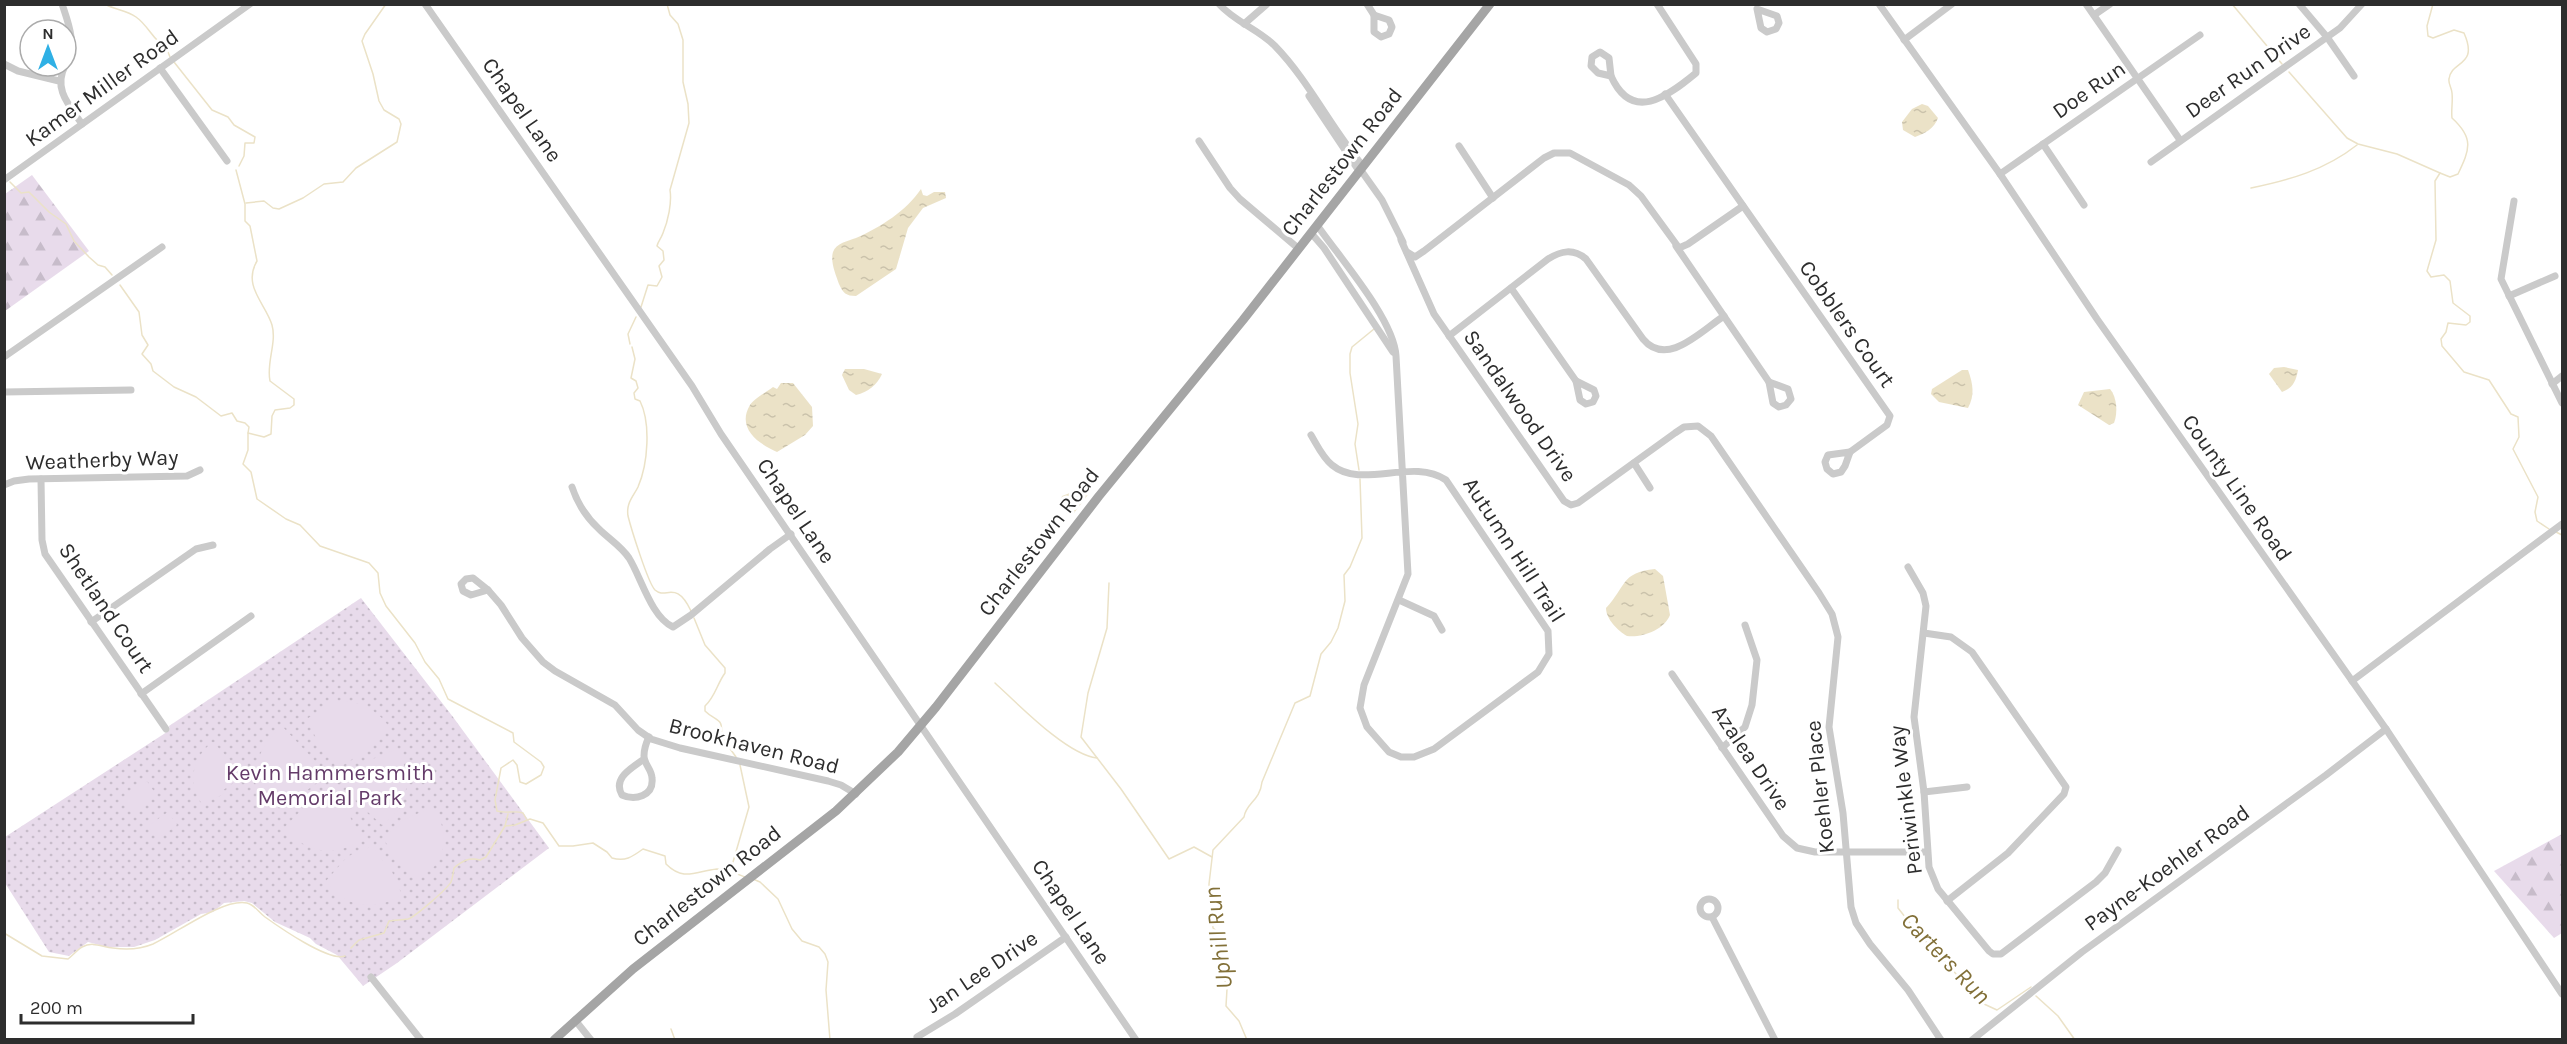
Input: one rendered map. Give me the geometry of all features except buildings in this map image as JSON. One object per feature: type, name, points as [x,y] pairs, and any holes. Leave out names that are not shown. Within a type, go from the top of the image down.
[{"type":"main road","name":"Charlestown Road","points":[[554,1040],[633,969],[856,794],[888,763],[921,725],[1099,496],[1299,249],[1490,4]]},
{"type":"street","name":"Kamer Miller Road","points":[[4,180],[250,4]]},
{"type":"street","name":"Chapel Lane","points":[[425,4],[692,386],[721,434],[1136,1040]]},
{"type":"street","name":"Sandalwood Drive","points":[[1219,4],[1230,16],[1273,44],[1305,85],[1383,200],[1431,308],[1567,504],[1578,503],[1684,427],[1698,426],[1711,436],[1770,523]]},
{"type":"street","points":[[1244,24],[1267,4]]},
{"type":"street","points":[[1366,4],[1374,15]]},
{"type":"street","points":[[1611,76],[1619,90],[1635,102],[1651,102],[1693,76],[1698,67],[1657,4]]},
{"type":"street","name":"County Line Road","points":[[1879,4],[2000,174],[2097,319],[2386,729],[2562,994]]},
{"type":"street","points":[[2086,4],[2180,140]]},
{"type":"street","points":[[2094,15],[2110,4]]},
{"type":"street","points":[[2299,4],[2354,76]]},
{"type":"street","name":"Deer Run Drive","points":[[2151,162],[2327,38],[2354,16],[2362,4]]},
{"type":"street","points":[[1904,40],[1948,6]]},
{"type":"street","name":"Doe Run","points":[[2000,174],[2200,34]]},
{"type":"street","points":[[4,64],[18,71],[60,81]]},
{"type":"street","points":[[160,68],[227,161]]},
{"type":"street","points":[[61,78],[65,98],[82,124]]},
{"type":"street","points":[[1665,94],[1743,206],[1688,244],[1682,247],[1676,246]]},
{"type":"street","points":[[1199,141],[1230,188],[1240,199],[1299,249]]},
{"type":"street","points":[[2043,144],[2084,205]]},
{"type":"street","points":[[1459,147],[1493,198]]},
{"type":"street","points":[[1401,240],[1409,255],[1417,256],[1549,155],[1559,152],[1570,153],[1634,188],[1769,382]]},
{"type":"street","points":[[2514,201],[2500,272],[2501,279],[2562,403]]},
{"type":"street","name":"Cobblers Court","points":[[1743,206],[1890,416],[1887,425],[1850,452]]},
{"type":"street","name":"Autumn Hill Trail","points":[[1314,229],[1383,318],[1393,339],[1409,565],[1406,581],[1360,700],[1361,714],[1367,727],[1384,748],[1395,755],[1414,757],[1434,749],[1538,672],[1547,661],[1550,639],[1545,624],[1451,485],[1434,473],[1403,471]]},
{"type":"street","points":[[4,357],[162,247]]},
{"type":"street","points":[[1449,336],[1553,256],[1570,251],[1586,259],[1643,339],[1655,349],[1665,351],[1675,349],[1724,316]]},
{"type":"street","points":[[2509,296],[2556,276]]},
{"type":"street","points":[[1511,288],[1576,381]]},
{"type":"street","points":[[2552,384],[2562,376]]},
{"type":"street","points":[[4,393],[131,390]]},
{"type":"street","points":[[1311,435],[1327,461],[1345,472],[1366,474],[1403,471]]},
{"type":"street","points":[[1634,463],[1650,488]]},
{"type":"street","name":"Weatherby Way","points":[[4,485],[19,480],[177,477],[192,475],[200,470]]},
{"type":"street","name":"Shetland Court","points":[[41,479],[42,540],[45,554],[141,694],[251,616]]},
{"type":"street","points":[[572,487],[578,502],[591,520],[629,559],[650,600],[669,626],[678,625],[791,534]]},
{"type":"street","name":"Koehler Place","points":[[1770,523],[1828,606],[1837,629],[1838,645],[1829,727],[1841,796],[1849,899],[1856,923],[1870,944],[1908,990],[1941,1040]]},
{"type":"street","points":[[2352,681],[2557,528]]},
{"type":"street","points":[[91,622],[196,549],[213,545]]},
{"type":"street","name":"Periwinkle Way","points":[[1908,567],[1925,599],[1924,633],[1914,708],[1924,792],[1930,875],[1947,901],[1989,951],[1993,954],[2001,954],[2096,882],[2105,873],[2118,850]]},
{"type":"street","name":"Brookhaven Road","points":[[488,590],[501,605],[522,638],[543,662],[615,705],[632,725],[648,737],[680,748],[828,781],[841,785],[856,794]]},
{"type":"street","points":[[1399,600],[1434,616],[1442,630]]},
{"type":"street","points":[[1722,748],[1745,727],[1752,705],[1757,660],[1745,625]]},
{"type":"street","points":[[1924,633],[1951,637],[1967,646],[2066,788],[2064,794],[2008,853],[1947,901]]},
{"type":"street","name":"Azalea Drive","points":[[1672,674],[1771,819],[1792,845],[1809,852],[1928,852]]},
{"type":"street","points":[[141,694],[166,729]]},
{"type":"street","name":"Payne-Koehler Road","points":[[1972,1040],[2082,952],[2386,729]]},
{"type":"street","points":[[644,759],[620,779],[618,785],[622,795],[638,798],[651,787],[652,776],[644,759],[648,737]]},
{"type":"street","points":[[1924,792],[1967,787]]},
{"type":"street","points":[[1712,917],[1775,1040]]},
{"type":"street","name":"Jan Lee Drive","points":[[917,1037],[955,1014],[1066,937]]},
{"type":"street","points":[[371,976],[421,1040]]},
{"type":"street","points":[[575,1020],[591,1040]]},
{"type":"green space","points":[[32,175],[89,251],[5,311],[5,194]]},
{"type":"green space","name":"Kevin Hammersmith Memorial Park","points":[[361,598],[453,717],[549,848],[363,986],[337,955],[316,944],[310,938],[275,922],[252,903],[244,901],[224,903],[213,912],[201,914],[155,940],[134,947],[107,947],[88,942],[69,956],[49,952],[5,883],[5,837],[170,730],[169,726]]},
{"type":"green space","points":[[332,701],[365,706],[379,715],[390,728],[356,760],[354,758],[342,766],[335,765],[326,751],[323,753],[307,719]]},
{"type":"green space","points":[[283,727],[315,761],[312,763],[320,775],[319,781],[306,791],[307,794],[267,813],[260,802],[257,791],[256,767],[265,745]]},
{"type":"green space","points":[[213,742],[230,760],[227,762],[238,777],[222,791],[224,794],[202,804],[194,788],[194,771],[200,755]]},
{"type":"green space","points":[[396,749],[405,769],[406,790],[398,810],[382,825],[354,797],[357,795],[348,783],[349,777],[363,767],[361,764]]},
{"type":"green space","points":[[147,781],[157,796],[134,812],[123,797]]},
{"type":"green space","points":[[327,792],[333,793],[343,807],[345,806],[361,840],[351,846],[330,851],[320,850],[301,843],[285,827],[313,798],[315,801]]},
{"type":"green space","points":[[433,807],[442,826],[443,849],[436,865],[415,879],[391,855],[393,853],[384,840],[385,835],[400,825],[398,822]]},
{"type":"green space","points":[[168,812],[177,825],[157,839],[148,826]]},
{"type":"green space","points":[[2562,834],[2562,933],[2554,938],[2494,871]]},
{"type":"green space","points":[[373,847],[384,862],[387,860],[402,895],[382,904],[351,902],[333,890],[326,881],[346,858]]},
{"type":"water","points":[[1922,104],[1928,106],[1938,118],[1932,128],[1915,137],[1903,130],[1902,122],[1912,109]]},
{"type":"water","points":[[921,189],[923,195],[927,196],[934,192],[945,192],[946,198],[923,208],[908,228],[896,269],[856,296],[845,293],[839,284],[832,260],[835,249],[839,244],[865,234],[892,218]]},
{"type":"water","points":[[2284,367],[2298,370],[2293,384],[2282,392],[2269,374],[2274,368]]},
{"type":"water","points":[[845,369],[864,369],[882,374],[872,388],[856,395],[849,390],[842,375]]},
{"type":"water","points":[[1962,370],[1968,370],[1972,385],[1972,399],[1968,408],[1939,402],[1931,394],[1932,389]]},
{"type":"water","points":[[781,383],[793,383],[812,407],[813,426],[805,435],[777,452],[763,445],[752,434],[746,421],[746,413],[752,402],[773,387],[777,389]]},
{"type":"water","points":[[2110,389],[2114,396],[2116,410],[2114,423],[2109,425],[2078,405],[2084,392]]},
{"type":"water","points":[[1083,488],[1090,492],[1074,513],[1067,514],[1060,502],[1062,496]]},
{"type":"water","points":[[1655,569],[1663,576],[1670,615],[1663,625],[1652,632],[1639,636],[1627,636],[1613,624],[1606,608],[1630,577],[1636,573]]},
{"type":"waterway","points":[[105,4],[136,17],[166,47],[170,57]]},
{"type":"waterway","points":[[246,203],[264,201],[273,208],[279,209],[303,198],[324,184],[343,182],[356,168],[397,142],[401,124],[399,119],[384,110],[379,101],[362,41],[386,4]]},
{"type":"waterway","points":[[641,307],[648,285],[657,286],[662,277],[659,266],[664,260],[663,251],[657,246],[668,218],[670,190],[689,123],[683,82],[683,40],[678,24],[670,15],[667,4]]},
{"type":"waterway","points":[[2232,4],[2282,64]]},
{"type":"waterway","points":[[2433,4],[2427,26],[2428,36],[2433,38],[2454,30],[2464,33],[2468,44],[2466,57],[2451,73],[2449,81],[2452,93],[2452,118],[2467,138],[2467,151],[2458,174],[2450,177],[2440,173],[2435,181],[2436,240],[2427,271],[2431,277],[2444,275],[2450,281],[2453,303],[2470,316],[2470,322],[2466,325],[2448,323],[2441,339],[2442,346],[2464,372],[2489,380],[2511,414],[2518,417],[2519,437],[2513,449],[2538,497],[2535,512],[2537,521],[2549,529]]},
{"type":"waterway","points":[[174,62],[212,110],[228,117],[234,125],[255,137],[254,143],[245,143],[244,156],[239,166]]},
{"type":"waterway","points":[[2289,72],[2347,138],[2358,144],[2397,154],[2440,173]]},
{"type":"waterway","points":[[2251,188],[2307,173],[2345,154],[2357,145]]},
{"type":"waterway","points":[[236,170],[245,204],[245,221],[250,226],[257,261],[252,279],[272,325],[270,381],[294,399],[294,405],[290,408],[275,410],[272,416],[271,434],[264,437],[248,433],[248,450],[243,464],[251,472],[257,499],[286,519],[300,525],[320,546],[369,563],[378,573],[380,593],[386,606],[415,643],[425,662],[439,679],[448,699],[513,733],[514,742],[541,762],[544,767],[541,775],[526,784],[520,782],[517,765],[513,760],[501,768],[495,800],[497,811],[523,813],[527,820]]},
{"type":"waterway","points":[[10,182],[21,193],[29,192],[49,212],[66,224],[74,241],[89,257],[98,265],[105,267],[112,275]]},
{"type":"waterway","points":[[120,285],[139,312],[142,335],[148,345],[142,354],[151,364],[153,371],[174,387],[196,397],[221,416],[232,413],[237,421],[249,427],[248,433]]},
{"type":"waterway","points":[[630,344],[628,334],[636,317]]},
{"type":"waterway","name":"Uphill Run","points":[[1359,470],[1355,444],[1358,424],[1350,373],[1350,354],[1352,347],[1374,329]]},
{"type":"waterway","points":[[632,347],[635,359],[631,378],[636,381],[638,388],[634,393],[635,399],[640,401],[646,420],[647,444],[644,467],[638,487],[629,504],[628,516],[644,567],[655,590],[663,593],[676,593],[686,601],[691,611]]},
{"type":"waterway","name":"Uphill Run","points":[[1247,1040],[1239,1021],[1226,1006],[1227,989],[1221,965],[1222,942],[1218,932],[1213,928],[1209,884],[1213,850],[1244,817],[1247,808],[1259,794],[1295,703],[1310,696],[1321,654],[1331,642],[1338,628],[1345,601],[1344,575],[1350,567],[1362,538],[1360,479]]},
{"type":"waterway","points":[[2556,532],[2562,535]]},
{"type":"waterway","points":[[1109,583],[1107,628],[1088,693],[1081,737],[1121,789],[1169,859],[1194,847],[1212,857]]},
{"type":"waterway","points":[[694,618],[705,645],[725,668],[725,673],[705,706],[705,711],[718,720],[722,730],[721,736],[736,757]]},
{"type":"waterway","points":[[995,683],[1058,738],[1085,755],[1097,758]]},
{"type":"waterway","points":[[734,872],[733,862],[749,807],[740,765]]},
{"type":"waterway","points":[[505,826],[508,814]]},
{"type":"waterway","points":[[351,948],[359,940],[384,933],[389,921],[408,919],[417,913],[448,886],[452,880],[454,868],[466,860],[480,860],[486,857],[505,826],[530,819],[543,823],[559,846],[593,843],[612,858],[621,859],[632,856],[643,849],[665,856],[666,864],[679,873],[690,874],[720,869],[745,877]]},
{"type":"waterway","points":[[753,879],[760,882],[778,899],[792,929],[802,941],[819,947],[825,954],[828,962],[826,990],[830,1040]]},
{"type":"waterway","name":"Carters Run","points":[[1898,900],[1898,908],[1917,932],[1984,1004],[1997,1010],[2031,987]]},
{"type":"waterway","points":[[4,933],[42,956],[68,959],[82,947],[90,944],[123,949],[148,946],[213,911],[237,903],[247,903],[272,922],[316,949],[328,954],[345,956]]},
{"type":"waterway","name":"Carters Run","points":[[2036,996],[2058,1016],[2075,1040]]},
{"type":"waterway","points":[[671,1029],[675,1040]]}]
